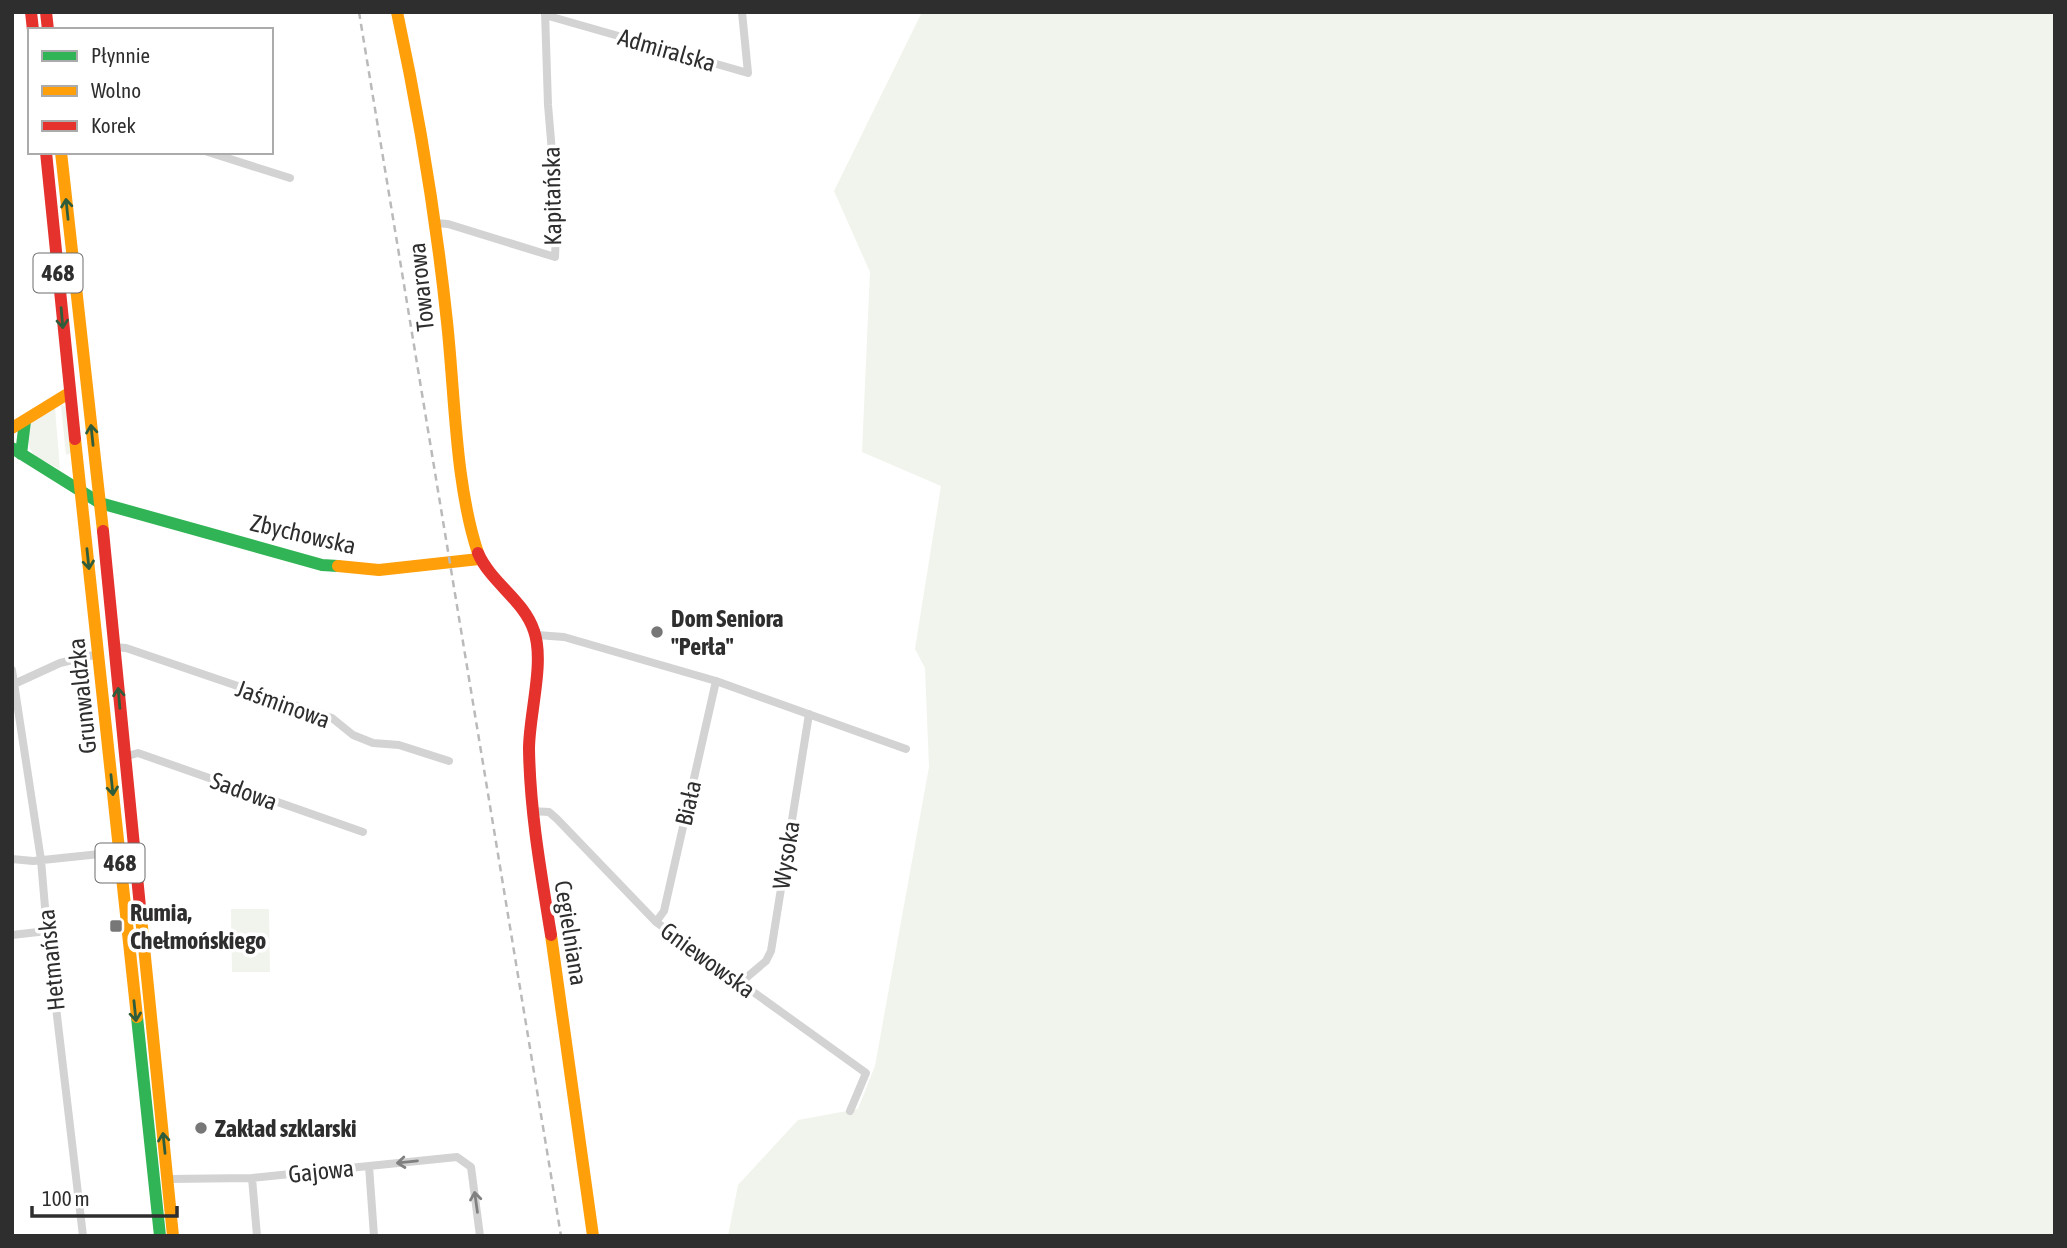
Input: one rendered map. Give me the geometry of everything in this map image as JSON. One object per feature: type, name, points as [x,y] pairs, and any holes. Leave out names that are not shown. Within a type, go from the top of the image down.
[{"type":"main road","name":"Towarowa","points":[[397,12],[424,144],[445,297],[455,418],[478,559]]},
{"type":"main road","name":"Grunwaldzka","points":[[46,154],[69,393],[160,1236]]},
{"type":"main road","name":"Grunwaldzka","points":[[61,154],[100,503],[173,1236]]},
{"type":"main road","points":[[12,428],[69,393]]},
{"type":"main road","points":[[17,451],[26,421]]},
{"type":"main road","name":"Zbychowska","points":[[17,451],[100,503],[323,565],[379,570],[478,559]]},
{"type":"main road","points":[[478,559],[524,610],[537,635]]},
{"type":"main road","name":"Cegielniana","points":[[537,635],[529,745],[531,811],[557,974],[593,1236]]},
{"type":"street","name":"Admiralska","points":[[545,14],[748,73],[742,12]]},
{"type":"street","name":"Kapitańska","points":[[435,223],[448,224],[555,257],[557,211],[548,105],[545,14]]},
{"type":"street","points":[[214,154],[290,178]]},
{"type":"street","points":[[537,635],[564,637],[716,681],[906,749]]},
{"type":"street","name":"Jaśminowa","points":[[114,647],[126,648],[331,718],[353,735],[373,743],[400,745],[449,761]]},
{"type":"street","points":[[13,685],[60,663],[99,654]]},
{"type":"street","name":"Hetmańska","points":[[12,670],[41,860],[83,1236]]},
{"type":"street","name":"Biała","points":[[656,922],[664,911],[716,681]]},
{"type":"street","name":"Wysoka","points":[[740,983],[766,961],[771,950],[809,715]]},
{"type":"street","name":"Sadowa","points":[[124,757],[138,753],[363,832]]},
{"type":"street","name":"Gniewowska","points":[[531,811],[549,812],[557,819],[656,922],[866,1073],[850,1111]]},
{"type":"street","points":[[12,859],[41,860],[119,852]]},
{"type":"street","points":[[12,935],[47,931]]},
{"type":"street","name":"Gajowa","points":[[167,1179],[252,1178],[457,1157],[471,1167],[480,1236]]},
{"type":"street","points":[[369,1166],[374,1236]]},
{"type":"street","points":[[252,1178],[257,1236]]},
{"type":"shaded area","points":[[922,12],[2055,12],[2055,1236],[728,1236],[738,1185],[798,1120],[858,1109],[875,1066],[929,767],[925,668],[915,649],[941,486],[862,452],[870,272],[834,191]]},
{"type":"shaded area","points":[[61,405],[66,407],[71,453],[66,455]]},
{"type":"shaded area","points":[[55,408],[60,470],[37,457],[28,442],[30,423]]},
{"type":"shaded area","points":[[231,909],[269,909],[270,972],[232,972]]},
{"type":"railway","points":[[359,12],[561,1236]]},
{"type":"traffic: fast","points":[[21,454],[25,421]]},
{"type":"traffic: fast","points":[[12,448],[100,503],[322,565],[338,566]]},
{"type":"traffic: fast","points":[[137,1017],[160,1236]]},
{"type":"traffic: slow","points":[[397,12],[420,127],[432,205],[443,283],[460,469],[470,526],[478,553]]},
{"type":"traffic: slow","points":[[61,154],[103,531]]},
{"type":"traffic: slow","points":[[12,428],[69,393]]},
{"type":"traffic: slow","points":[[75,439],[137,1017]]},
{"type":"traffic: slow","points":[[338,566],[379,570],[479,559]]},
{"type":"traffic: slow","points":[[141,917],[173,1236]]},
{"type":"traffic: slow","points":[[551,935],[593,1236]]},
{"type":"traffic: jam","points":[[31,12],[33,28]]},
{"type":"traffic: jam","points":[[46,12],[48,28]]},
{"type":"traffic: jam","points":[[46,154],[75,439]]},
{"type":"traffic: jam","points":[[103,531],[141,917]]},
{"type":"traffic: jam","points":[[478,553],[491,573],[523,610],[534,631],[537,644],[537,673],[529,749],[531,796],[551,935]]},
{"type":"place","name":"Dom Seniora \"Perła\"","points":[[657,632]]},
{"type":"place","name":"Rumia, Chełmońskiego","points":[[116,926]]},
{"type":"place","name":"Zakład szklarski","points":[[201,1128]]}]
